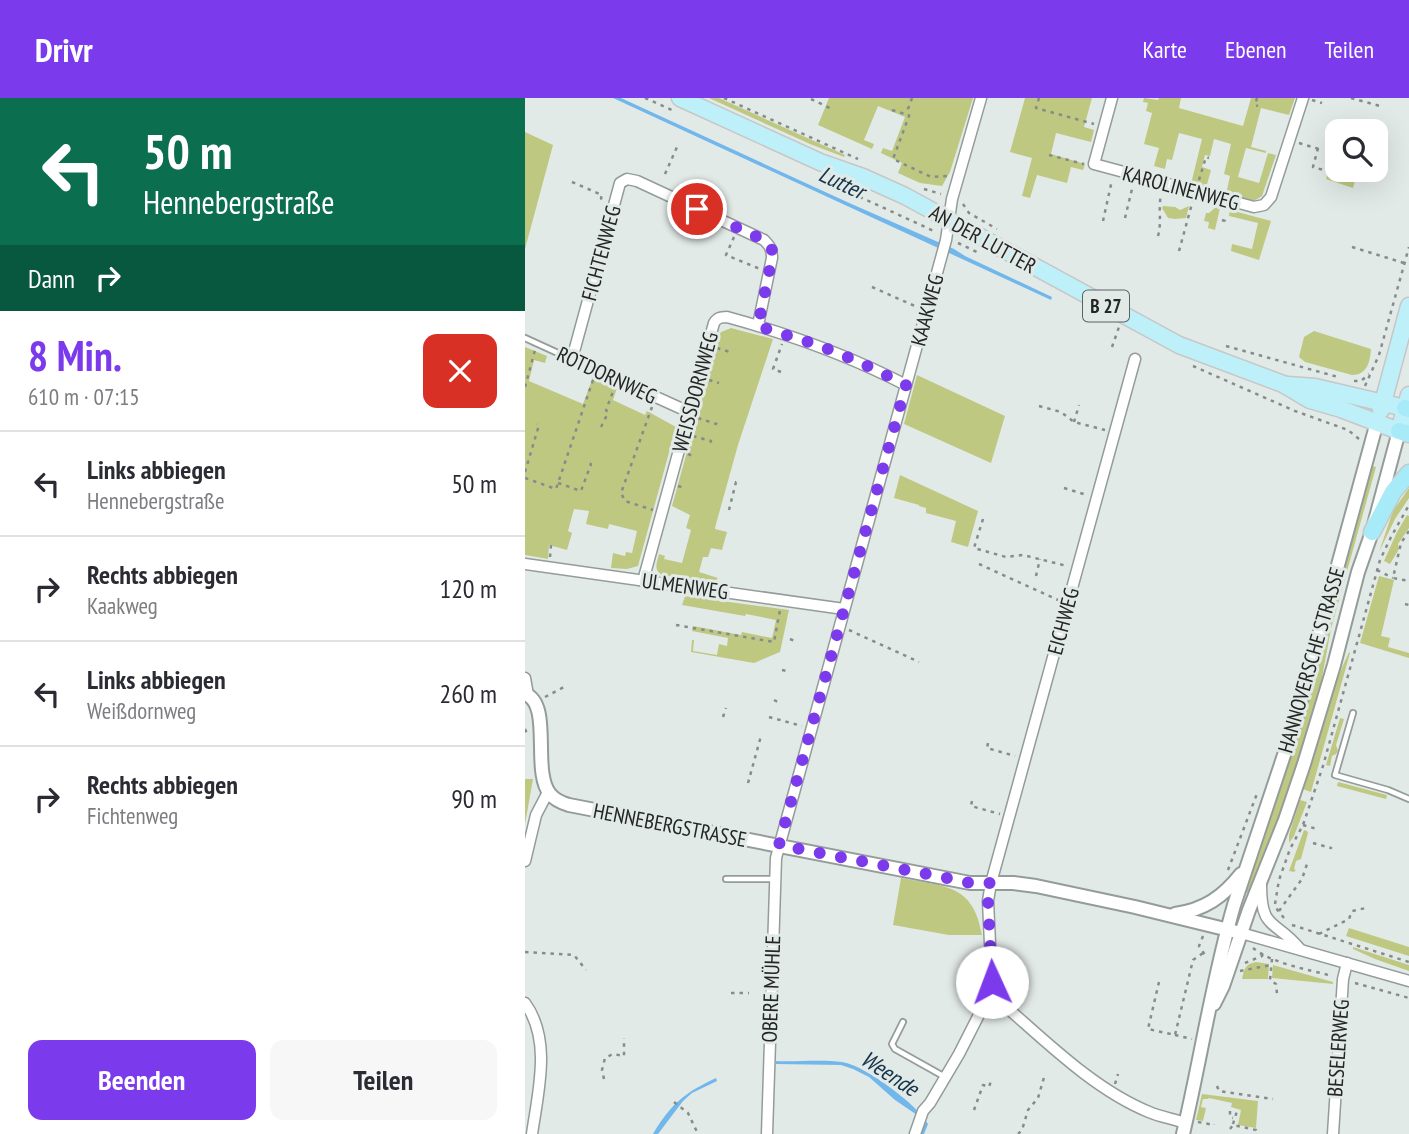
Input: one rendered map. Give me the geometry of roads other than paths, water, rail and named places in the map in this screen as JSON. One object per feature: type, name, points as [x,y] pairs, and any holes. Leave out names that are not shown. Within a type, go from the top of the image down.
[{"type":"highway","points":[[1371,532],[1393,492],[1409,473]]},
{"type":"main road","name":"AN DER LUTTER","points":[[680,106],[895,191],[1179,345],[1283,384],[1310,400],[1404,432]]},
{"type":"main road","name":"HANNOVERSCHE STRASSE","points":[[1377,422],[1409,306]]},
{"type":"main road","name":"AN DER LUTTER","points":[[1283,384],[1408,404]]},
{"type":"main road","name":"HANNOVERSCHE STRASSE","points":[[1404,432],[1408,404]]},
{"type":"street","name":"KAAKWEG","points":[[779,845],[946,238],[952,199],[981,98]]},
{"type":"street","name":"KAROLINENWEG","points":[[1112,98],[1094,164],[1254,207],[1264,205],[1271,197],[1303,98]]},
{"type":"street","name":"FICHTENWEG","points":[[572,359],[619,185],[623,180],[631,179],[764,240],[772,250],[772,258],[758,326]]},
{"type":"street","name":"WEISSDORNWEG","points":[[643,581],[717,318],[727,317],[815,344],[906,385]]},
{"type":"street","name":"ROTDORNWEG","points":[[572,359],[689,412]]},
{"type":"street","name":"EICHWEG","points":[[990,993],[988,901],[991,883],[1135,359]]},
{"type":"street","name":"HANNOVERSCHE STRASSE","points":[[1184,1129],[1226,932],[1296,719],[1377,422]]},
{"type":"street","name":"HANNOVERSCHE STRASSE","points":[[1209,1013],[1223,986],[1304,764],[1358,572],[1404,432]]},
{"type":"street","name":"ULMENWEG","points":[[525,564],[845,609]]},
{"type":"street","points":[[525,678],[530,697],[538,708],[542,773],[548,792],[536,815],[525,861]]},
{"type":"street","name":"HENNEBERGSTRASSE","points":[[548,792],[569,806],[970,883],[1036,886],[1167,915],[1199,927],[1240,935]]},
{"type":"street","name":"OBERE MÜHLE","points":[[767,1134],[775,880],[779,845]]},
{"type":"street","points":[[1167,915],[1193,911],[1213,902],[1228,890],[1246,868]]},
{"type":"street","points":[[1261,881],[1262,905],[1266,918],[1300,949]]},
{"type":"street","points":[[1240,935],[1283,949],[1300,949],[1409,981]]},
{"type":"street","name":"BESELERWEG","points":[[1333,1134],[1343,979],[1347,963]]},
{"type":"street","points":[[915,1134],[923,1111],[966,1042],[990,993],[1086,1075],[1112,1093],[1184,1129]]},
{"type":"street","points":[[525,1003],[537,1026],[540,1042],[539,1083],[532,1134]]},
{"type":"lane","name":"ROTDORNWEG","points":[[525,338],[572,359]]},
{"type":"lane","points":[[1353,713],[1335,775],[1409,799]]},
{"type":"lane","points":[[726,878],[775,880]]},
{"type":"lane","points":[[903,1022],[893,1039],[895,1049],[946,1077]]},
{"type":"water","points":[[613,98],[621,98],[954,249],[1052,297],[1051,300]]},
{"type":"water","points":[[776,1061],[834,1061],[863,1070],[913,1106],[928,1124],[924,1134],[918,1134],[917,1115],[869,1077],[853,1069],[841,1065],[776,1064]]},
{"type":"water","points":[[716,1078],[717,1081],[692,1093],[683,1101],[658,1134],[653,1134],[679,1100]]},
{"type":"water label","name":"Lutter","points":[[842,182]]},
{"type":"water label","name":"Weende","points":[[890,1073]]}]
